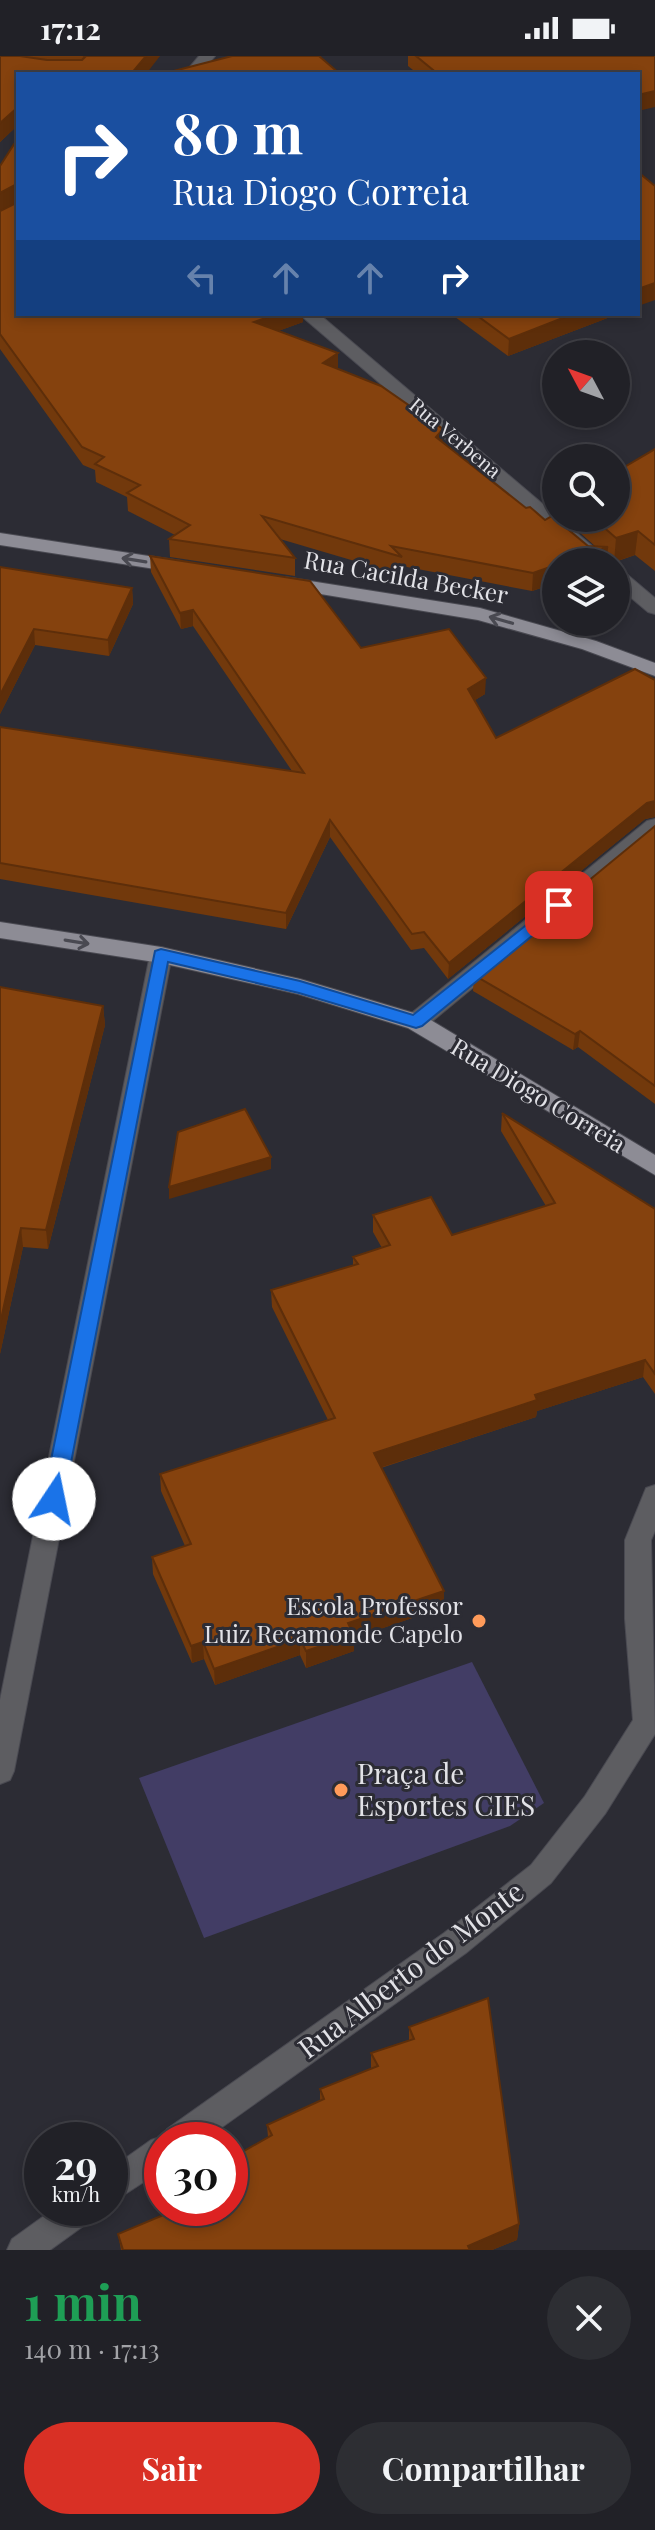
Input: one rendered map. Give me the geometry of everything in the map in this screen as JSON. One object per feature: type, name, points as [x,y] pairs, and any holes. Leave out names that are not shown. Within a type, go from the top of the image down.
[{"type":"main road","points":[[0,539],[201,570]]},
{"type":"main road","name":"Rua Cacilda Becker","points":[[263,580],[480,614],[589,645],[655,670]]},
{"type":"main road","name":"Rua Diogo Correia","points":[[0,930],[161,955],[300,987],[416,1022],[655,1166]]},
{"type":"street","points":[[194,72],[207,56]]},
{"type":"street","name":"Rua Verbena","points":[[310,316],[584,548]]},
{"type":"street","points":[[630,587],[655,608]]},
{"type":"street","points":[[416,1022],[655,826]]},
{"type":"street","points":[[0,1771],[161,955]]},
{"type":"street","name":"Rua Alberto do Monte","points":[[203,2122],[455,1943],[541,1874],[595,1805],[647,1722],[639,1619],[638,1540],[655,1496]]},
{"type":"street","points":[[23,2250],[57,2226]]},
{"type":"shaded area","name":"Praça de Esportes CIES","points":[[472,1662],[544,1803],[510,1826],[204,1938],[139,1778]]},
{"type":"building","points":[[0,56],[82,60],[84,56],[146,56],[133,72],[16,72],[16,109],[0,123]]},
{"type":"building","points":[[232,56],[319,56],[338,72],[170,72]]},
{"type":"building","points":[[416,56],[655,56],[655,91],[640,95],[640,72],[436,72]]},
{"type":"building","points":[[16,141],[16,186],[0,193],[0,166]]},
{"type":"building","points":[[640,174],[655,186],[655,283],[640,288]]},
{"type":"building","points":[[16,203],[16,316],[271,316],[254,322],[338,353],[323,363],[381,386],[443,429],[436,437],[542,517],[542,532],[571,532],[588,546],[608,547],[542,548],[542,570],[533,573],[391,546],[402,557],[262,516],[295,558],[169,539],[190,525],[127,493],[140,485],[95,464],[104,457],[82,447],[0,334],[0,211]]},
{"type":"building","points":[[478,316],[568,316],[509,339]]},
{"type":"building","points":[[655,449],[655,545],[638,531],[616,538],[609,532],[630,532],[630,464]]},
{"type":"building","points":[[150,556],[310,581],[361,648],[449,629],[486,678],[468,689],[496,738],[635,669],[655,680],[655,801],[647,803],[449,963],[424,932],[412,934],[330,820],[286,913],[0,863],[0,727],[304,773],[193,610],[180,613]]},
{"type":"building","points":[[0,567],[132,588],[108,640],[34,629],[0,695]]},
{"type":"building","points":[[655,826],[655,1086],[580,1031],[575,1034],[474,975]]},
{"type":"building","points":[[0,987],[103,1006],[46,1230],[21,1228],[0,1324]]},
{"type":"building","points":[[245,1109],[271,1157],[169,1187],[178,1132]]},
{"type":"building","points":[[502,1113],[655,1209],[655,1374],[645,1360],[535,1395],[537,1400],[374,1453],[444,1591],[348,1623],[354,1635],[306,1651],[300,1639],[214,1669],[203,1642],[191,1646],[152,1557],[191,1544],[160,1474],[335,1418],[271,1290],[358,1264],[353,1257],[390,1245],[373,1215],[431,1197],[452,1235],[555,1203]]},
{"type":"building","points":[[488,1998],[519,2224],[468,2246],[470,2250],[123,2250],[118,2234],[144,2223],[144,2226],[248,2226],[248,2149],[272,2135],[267,2125],[324,2099],[320,2089],[378,2066],[371,2053],[414,2039],[409,2027]]},
{"type":"place","name":"Escola Professor Luiz Recamonde Capelo","points":[[479,1621]]},
{"type":"place","name":"Praça de Esportes CIES","points":[[341,1790]]},
{"type":"route","points":[[54,1499],[161,955],[300,987],[416,1022],[559,905]]}]
